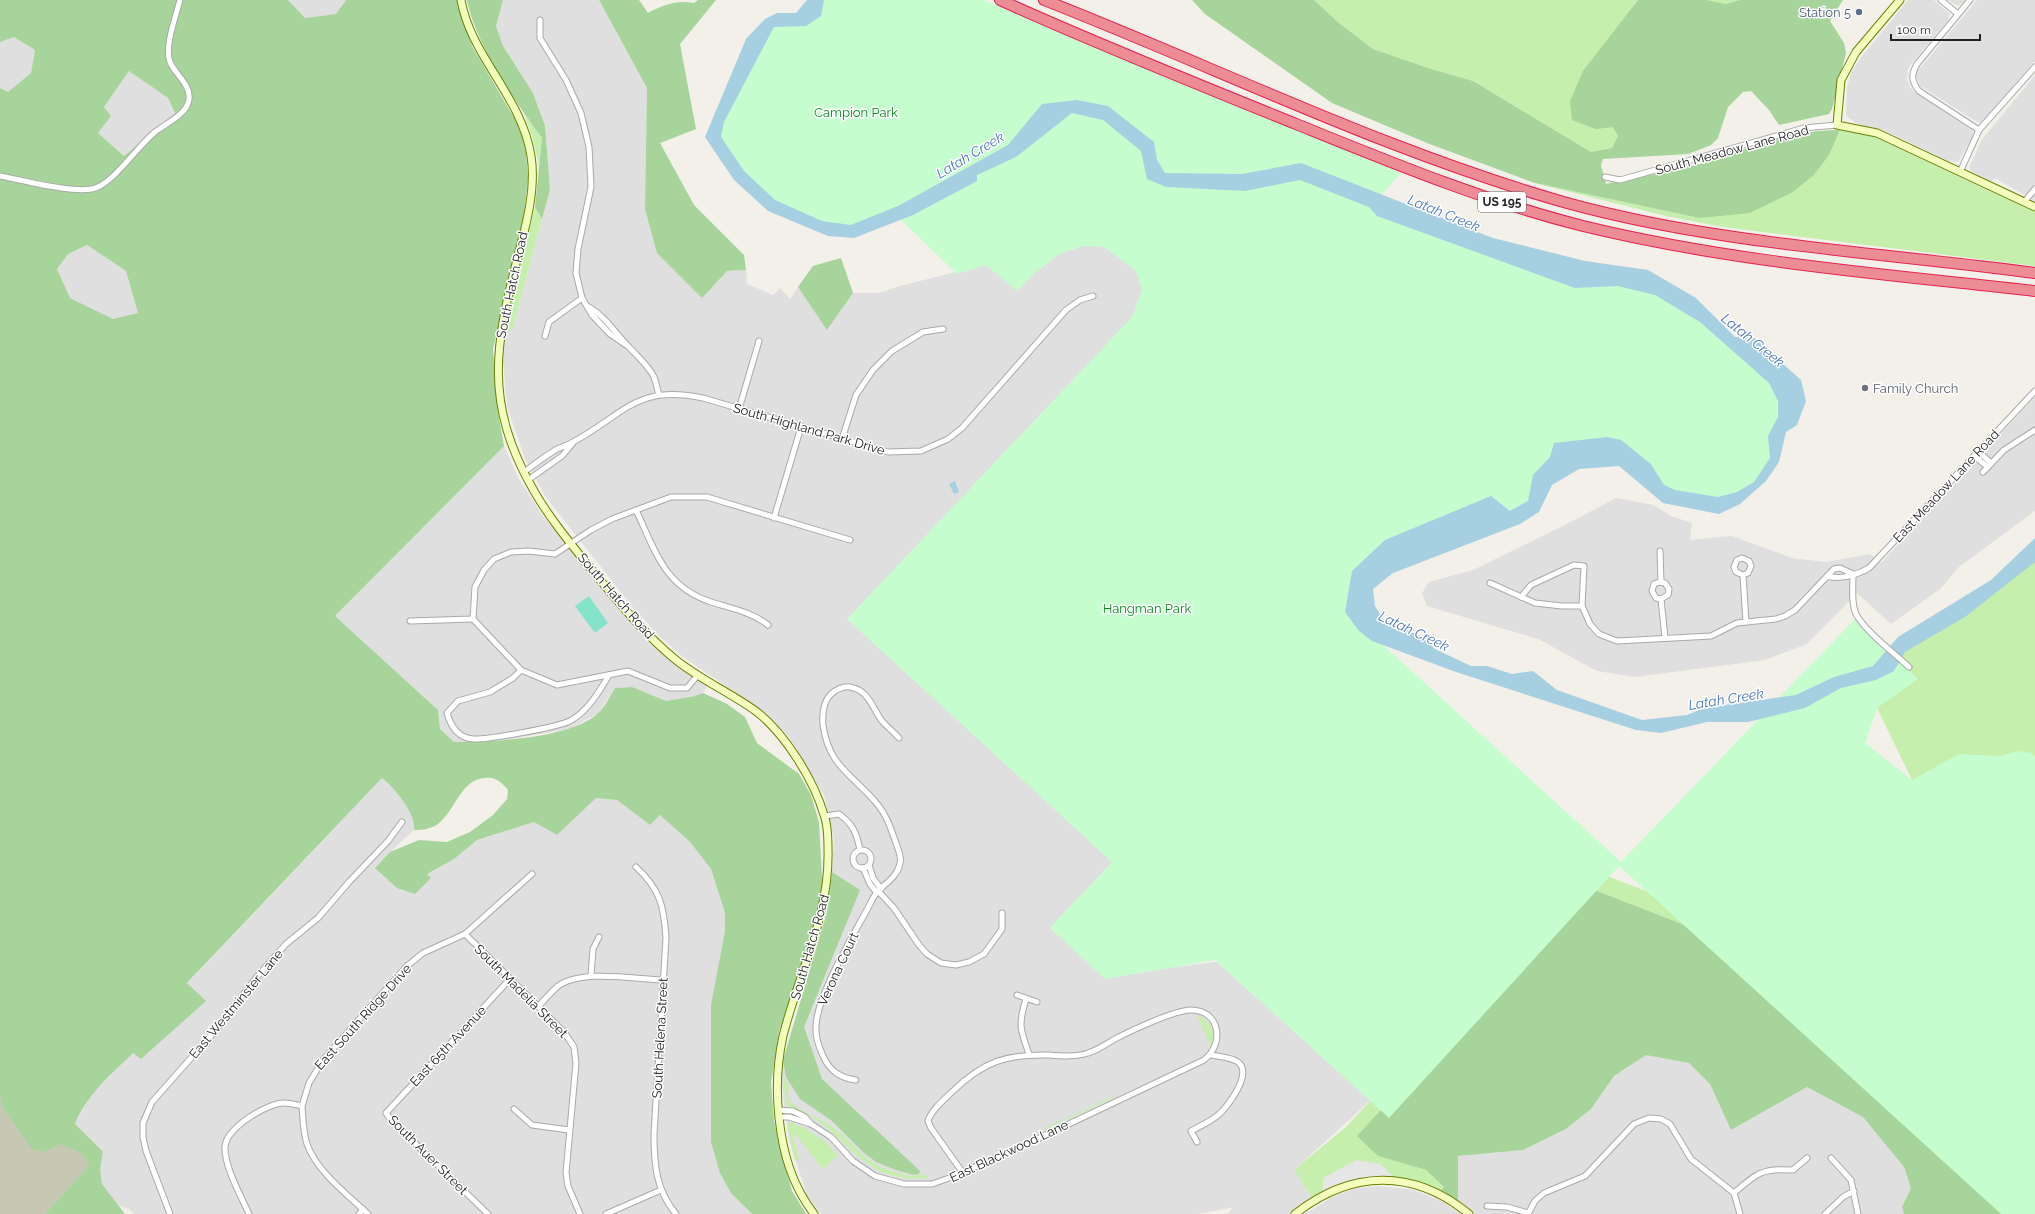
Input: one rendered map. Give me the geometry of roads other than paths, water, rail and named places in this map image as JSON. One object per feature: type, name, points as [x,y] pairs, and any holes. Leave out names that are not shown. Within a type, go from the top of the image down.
[{"type":"highway","name":"US 195","points":[[1000,0],[1049,23],[1405,168],[1511,205],[1580,225],[1654,242],[1778,263],[2035,291]]},
{"type":"highway","name":"US 195","points":[[1044,0],[1232,77],[1351,128],[1508,185],[1570,203],[1706,233],[1782,244],[2035,273]]},
{"type":"main road","name":"South Hatch Road","points":[[461,0],[469,27],[520,117],[531,155],[532,168],[530,200],[523,237],[500,332],[497,373],[499,398],[510,442],[540,501],[571,543],[629,615],[646,634],[678,662],[757,712],[771,725],[798,759],[825,816],[828,881],[824,907],[784,1035],[778,1069],[779,1114],[787,1165],[793,1179],[814,1214]]},
{"type":"main road","points":[[1837,125],[1841,80],[1856,52],[1900,0]]},
{"type":"main road","name":"South Meadow Lane Road","points":[[1837,125],[1877,132],[2035,207]]},
{"type":"main road","points":[[1295,1214],[1314,1201],[1346,1186],[1366,1180],[1406,1182],[1435,1192],[1468,1214]]},
{"type":"street","points":[[0,176],[77,190],[92,190],[106,182],[155,132],[180,114],[188,106],[190,97],[186,87],[170,62],[168,52],[180,0]]},
{"type":"street","points":[[1941,0],[1958,14]]},
{"type":"street","points":[[1970,0],[1917,64],[1912,73],[1913,83],[1919,91],[1979,130]]},
{"type":"street","points":[[540,20],[540,38],[566,80],[581,113],[589,147],[591,187],[578,249],[576,274],[582,298],[588,307],[597,312],[615,330],[626,345],[642,360],[653,376],[659,395]]},
{"type":"street","points":[[1960,172],[1979,130],[2035,68]]},
{"type":"street","name":"South Meadow Lane Road","points":[[1605,177],[1620,180],[1804,128],[1837,125]]},
{"type":"street","points":[[2024,202],[2035,189]]},
{"type":"street","name":"South Highland Park Drive","points":[[524,472],[557,449],[573,443],[631,404],[659,395],[681,394],[739,409],[888,452],[921,451],[948,439],[962,428],[976,414],[1066,310],[1080,300],[1093,296]]},
{"type":"street","points":[[545,336],[549,322],[582,298]]},
{"type":"street","points":[[842,439],[856,395],[873,370],[892,351],[923,332],[943,329]]},
{"type":"street","points":[[739,409],[759,341]]},
{"type":"street","name":"East Meadow Lane Road","points":[[1827,576],[1835,577],[1853,574],[1869,568],[2035,391]]},
{"type":"street","points":[[774,518],[801,428]]},
{"type":"street","points":[[1983,472],[2004,450],[2035,430]]},
{"type":"street","name":"South Highland Park Drive","points":[[528,480],[562,456],[573,443]]},
{"type":"street","points":[[1976,454],[1989,465]]},
{"type":"street","points":[[698,675],[687,688],[670,688],[628,671],[557,685],[521,670],[473,619],[475,587],[484,570],[494,559],[511,552],[529,551],[555,554],[612,519],[671,497],[707,497],[850,540]]},
{"type":"street","points":[[636,510],[660,564],[681,587],[703,600],[758,616],[768,624]]},
{"type":"street","points":[[1660,550],[1661,582]]},
{"type":"street","points":[[1520,597],[1531,585],[1574,565],[1584,566],[1582,606],[1590,624],[1599,634],[1617,641],[1711,636],[1737,623],[1776,619],[1790,614],[1831,570],[1840,568],[1853,574],[1853,595],[1856,614],[1872,632],[1909,667]]},
{"type":"street","points":[[1743,575],[1746,622]]},
{"type":"street","points":[[1661,582],[1667,584],[1669,589],[1668,595],[1662,599],[1654,596],[1652,591],[1654,584],[1661,582]]},
{"type":"street","points":[[1490,583],[1535,603],[1562,606],[1582,606]]},
{"type":"street","points":[[1662,599],[1665,638]]},
{"type":"street","points":[[410,621],[473,619]]},
{"type":"street","points":[[521,670],[513,678],[490,692],[458,701],[447,713],[450,726],[457,733],[473,739],[555,726],[569,721],[582,712],[601,690],[609,675]]},
{"type":"street","name":"Verona Court","points":[[856,1080],[843,1078],[837,1074],[825,1061],[819,1046],[816,1027],[818,1008],[878,891],[889,883],[900,863],[900,853],[889,823],[879,807],[868,794],[848,777],[838,764],[829,748],[824,731],[822,716],[824,704],[828,697],[836,690],[846,687],[856,688],[865,694],[883,723],[900,738]]},
{"type":"street","points":[[825,816],[839,814],[849,820],[857,833],[860,850]]},
{"type":"street","name":"East Westminster Lane","points":[[170,1214],[146,1151],[143,1137],[143,1124],[152,1102],[215,1031],[261,972],[286,944],[318,918],[349,882],[388,841],[402,822]]},
{"type":"street","points":[[860,850],[867,851],[872,859],[869,865],[863,868],[857,867],[853,860],[855,854],[860,850]]},
{"type":"street","points":[[869,865],[878,891]]},
{"type":"street","name":"South Helena Street","points":[[636,866],[656,890],[661,902],[665,919],[666,938],[654,1134],[656,1173],[661,1190],[676,1214]]},
{"type":"street","points":[[863,868],[870,884],[894,908],[927,954],[941,963],[956,965],[969,962],[984,954],[1002,929],[1002,913]]},
{"type":"street","name":"East South Ridge Drive","points":[[302,1106],[309,1083],[323,1060],[407,966],[423,953],[465,934],[532,874]]},
{"type":"street","name":"South Madelia Street","points":[[465,934],[564,1032],[570,1040],[575,1052],[566,1162],[566,1180],[580,1214]]},
{"type":"street","points":[[591,976],[593,949],[600,937]]},
{"type":"street","points":[[539,1006],[559,986],[572,979],[591,976],[663,980]]},
{"type":"street","name":"East 65th Avenue","points":[[386,1113],[510,979]]},
{"type":"street","points":[[1016,995],[1037,1002]]},
{"type":"street","points":[[1026,998],[1020,1019],[1020,1030],[1029,1054]]},
{"type":"street","points":[[963,1172],[931,1128],[929,1118],[940,1104],[973,1073],[996,1061],[1029,1054],[1082,1055],[1095,1050],[1116,1038],[1183,1011],[1192,1010],[1205,1014],[1213,1021],[1217,1029],[1217,1042],[1212,1055],[1239,1063],[1242,1067],[1244,1075],[1225,1109],[1207,1123],[1191,1131],[1197,1142]]},
{"type":"street","name":"East Blackwood Lane","points":[[779,1114],[812,1124],[831,1137],[862,1169],[887,1180],[904,1184],[932,1184],[963,1172],[1199,1063],[1212,1055]]},
{"type":"street","points":[[249,1214],[227,1159],[225,1146],[233,1130],[268,1106],[284,1103],[302,1106],[305,1136],[313,1156],[323,1169],[368,1214]]},
{"type":"street","points":[[514,1108],[532,1125],[569,1130]]},
{"type":"street","name":"South Auer Street","points":[[386,1113],[391,1120],[488,1214]]},
{"type":"street","points":[[1487,1206],[1507,1207],[1528,1214],[1535,1201],[1544,1193],[1585,1176],[1634,1124],[1649,1118],[1661,1119],[1670,1124],[1691,1159],[1734,1192],[1740,1214]]},
{"type":"street","points":[[1734,1192],[1760,1173],[1769,1169],[1793,1170],[1807,1158]]},
{"type":"street","points":[[1831,1158],[1851,1180],[1858,1214]]},
{"type":"street","points":[[606,1214],[661,1190]]},
{"type":"street","points":[[1825,1214],[1843,1197],[1854,1191]]},
{"type":"street","points":[[359,1214],[364,1209]]},
{"type":"water","name":"Latah Creek","points":[[807,0],[824,0],[821,16],[806,26],[774,27],[724,122],[721,137],[744,171],[775,200],[822,221],[851,225],[900,205],[1008,145],[1042,104],[1077,100],[1108,106],[1154,142],[1157,160],[1165,173],[1242,174],[1301,163],[1493,238],[1585,261],[1648,270],[1696,298],[1735,337],[1754,338],[1801,380],[1806,401],[1797,425],[1786,432],[1779,462],[1766,481],[1740,504],[1719,514],[1663,503],[1619,466],[1579,469],[1552,485],[1539,512],[1520,524],[1393,573],[1373,589],[1375,606],[1383,619],[1422,637],[1435,649],[1471,666],[1487,666],[1512,674],[1533,671],[1557,690],[1642,720],[1687,715],[1704,708],[1796,695],[1834,677],[1873,666],[1898,637],[1991,580],[2035,538],[2035,562],[1965,617],[1905,652],[1894,671],[1876,680],[1841,688],[1805,708],[1748,722],[1707,722],[1661,733],[1636,730],[1456,672],[1372,641],[1359,631],[1345,612],[1352,571],[1385,540],[1491,496],[1510,511],[1528,501],[1533,475],[1550,457],[1554,443],[1607,437],[1621,440],[1651,464],[1664,485],[1675,490],[1718,497],[1737,492],[1754,482],[1770,458],[1768,436],[1778,417],[1778,401],[1769,383],[1700,322],[1655,295],[1618,286],[1575,288],[1377,216],[1369,207],[1300,180],[1245,191],[1166,187],[1147,179],[1141,151],[1103,120],[1072,113],[1016,157],[977,175],[977,181],[913,215],[854,238],[828,236],[768,211],[734,180],[705,137],[746,39],[765,19],[777,13],[796,13]]},
{"type":"water","points":[[955,481],[959,492],[954,494],[949,484]]},
{"type":"place","name":"Station 5","points":[[1859,12]]},
{"type":"place","name":"Family Church","points":[[1865,388]]},
{"type":"park label","name":"Campion Park","points":[[856,112]]},
{"type":"park label","name":"Hangman Park","points":[[1147,608]]}]
